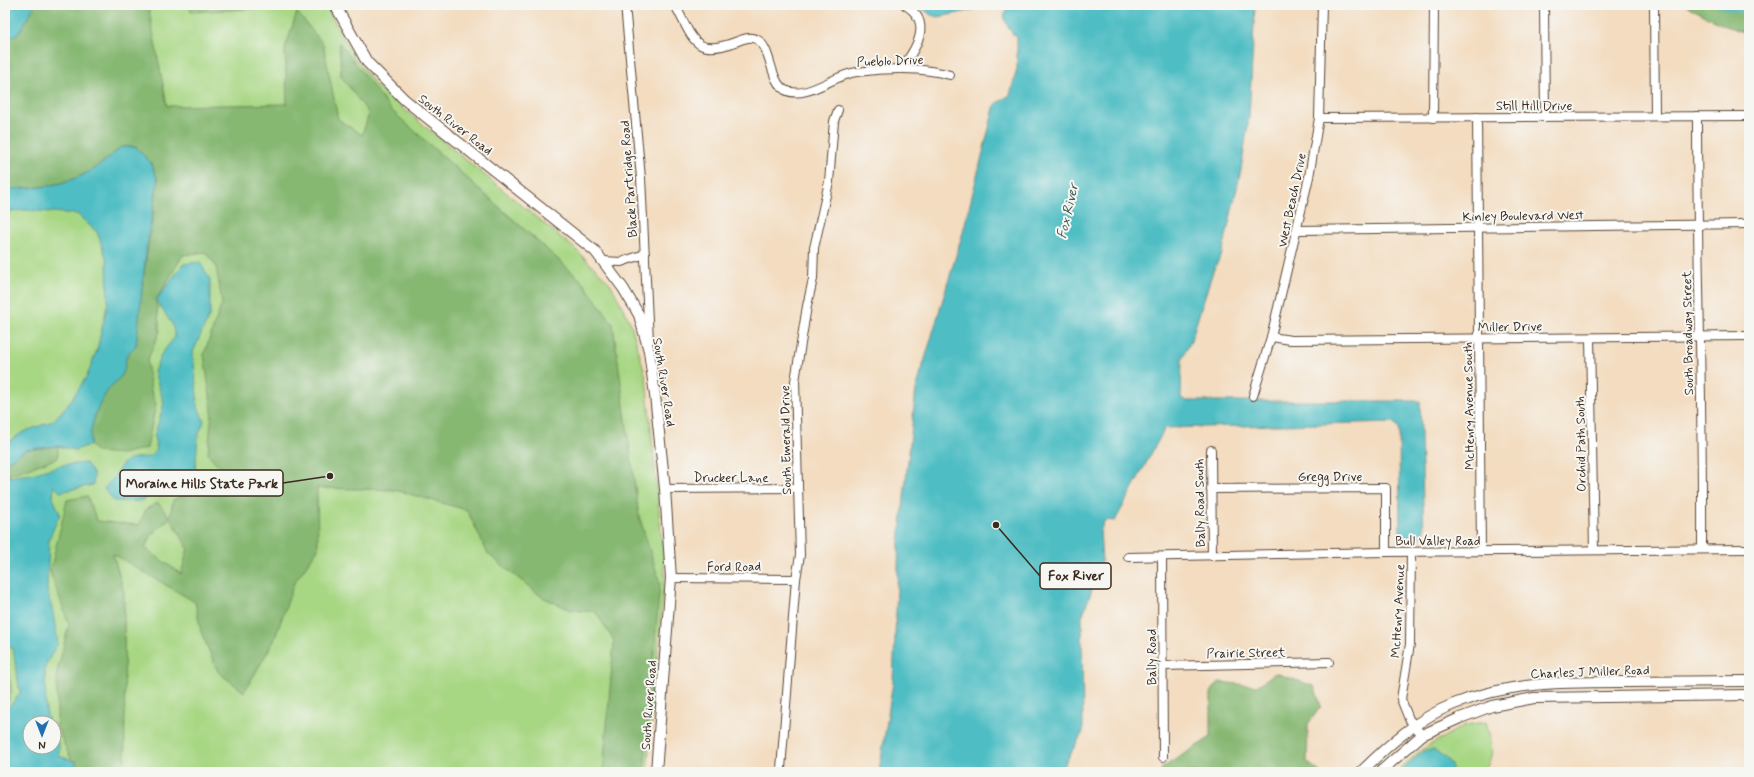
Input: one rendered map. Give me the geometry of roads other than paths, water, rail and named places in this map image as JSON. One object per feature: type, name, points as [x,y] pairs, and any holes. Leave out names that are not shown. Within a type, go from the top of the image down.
[{"type":"street","name":"South River Road","points":[[334,5],[367,62],[405,100],[595,252],[623,288],[639,316],[649,351],[665,489],[671,578],[656,772]]},
{"type":"street","name":"Black Partridge Road","points":[[625,5],[641,178],[649,351]]},
{"type":"street","name":"Pueblo Drive","points":[[675,5],[694,40],[705,48],[720,48],[746,38],[754,38],[762,43],[779,84],[786,90],[797,93],[855,72],[901,69],[936,71],[950,75]]},
{"type":"street","points":[[901,69],[912,54],[921,33],[919,19],[911,9],[905,5]]},
{"type":"street","name":"West Beach Drive","points":[[1253,396],[1271,337],[1298,230],[1309,177],[1318,118],[1322,5]]},
{"type":"street","points":[[1433,118],[1434,5]]},
{"type":"street","points":[[1544,5],[1545,117]]},
{"type":"street","points":[[1654,5],[1655,115]]},
{"type":"street","name":"South Emerald Drive","points":[[779,772],[781,769],[796,579],[800,554],[795,381],[807,306],[813,279],[814,248],[829,182],[834,120],[838,110]]},
{"type":"street","name":"Still Hill Drive","points":[[1318,118],[1655,115],[1749,116]]},
{"type":"street","name":"McHenry Avenue South","points":[[1477,116],[1481,551]]},
{"type":"street","name":"South Broadway Street","points":[[1697,116],[1697,224],[1700,337],[1702,550]]},
{"type":"street","name":"Kinley Boulevard West","points":[[1298,230],[1749,224]]},
{"type":"street","points":[[603,261],[621,262],[645,254]]},
{"type":"street","name":"Miller Drive","points":[[1271,337],[1291,340],[1749,336]]},
{"type":"street","name":"Orchid Path South","points":[[1590,338],[1594,550]]},
{"type":"street","name":"Bally Road South","points":[[1211,450],[1212,556]]},
{"type":"street","name":"Drucker Lane","points":[[665,489],[797,488]]},
{"type":"street","name":"Gregg Drive","points":[[1211,489],[1386,488],[1386,552]]},
{"type":"street","name":"Bull Valley Road","points":[[1128,557],[1386,552],[1749,549]]},
{"type":"street","name":"McHenry Avenue","points":[[1412,552],[1410,644],[1401,699],[1409,720],[1422,735]]},
{"type":"street","name":"Bally Road","points":[[1162,557],[1164,666],[1163,757]]},
{"type":"street","name":"Ford Road","points":[[671,578],[796,579]]},
{"type":"street","name":"Prairie Street","points":[[1164,666],[1329,662]]},
{"type":"street","name":"Charles J Miller Road","points":[[1361,772],[1414,726],[1453,704],[1494,691],[1533,684],[1749,681]]},
{"type":"street","name":"Charles J Miller Road","points":[[1380,772],[1422,735],[1492,706],[1534,698],[1749,695]]},
{"type":"water","points":[[5,5],[35,5],[19,33],[5,41]]},
{"type":"water","points":[[918,5],[1255,5],[1249,117],[1241,170],[1222,254],[1213,271],[1190,343],[1182,358],[1181,398],[1187,401],[1420,401],[1424,535],[1415,540],[1400,536],[1399,428],[1394,422],[1165,428],[1115,521],[1105,520],[1100,531],[1102,561],[1082,617],[1083,732],[1060,772],[879,772],[893,682],[899,542],[916,389],[963,232],[995,104],[1010,95],[1017,69],[1017,36],[1013,35],[1006,23],[1004,17],[1006,10],[1005,6],[982,6],[969,11],[939,17],[931,15]]},
{"type":"water","points":[[121,147],[136,147],[151,163],[158,181],[147,244],[136,346],[126,357],[122,375],[110,387],[98,409],[91,430],[90,445],[75,450],[58,446],[25,450],[5,464],[5,444],[23,432],[53,421],[70,402],[87,376],[97,350],[108,302],[107,260],[97,232],[77,214],[25,210],[5,212],[5,187],[7,189],[40,187],[68,181],[95,168]]},
{"type":"water","points":[[200,262],[210,280],[210,314],[193,352],[198,407],[204,421],[198,436],[195,471],[189,479],[163,480],[152,494],[143,500],[131,502],[114,501],[104,488],[116,475],[121,465],[130,459],[150,457],[157,449],[154,437],[164,403],[154,372],[162,353],[175,337],[172,324],[156,300],[183,264]]},
{"type":"water","points":[[86,463],[94,475],[93,485],[60,492],[54,486],[53,498],[60,514],[49,539],[47,590],[53,613],[58,643],[45,666],[47,715],[22,715],[22,755],[59,755],[77,762],[72,772],[5,772],[5,712],[20,693],[13,650],[5,639],[5,477],[32,474],[63,465]]},
{"type":"water","points":[[1433,750],[1443,756],[1451,764],[1453,772],[1399,772],[1423,751]]},
{"type":"waterway","points":[[1717,5],[1749,14]]},
{"type":"place","name":"Moraine Hills State Park","points":[[330,476]]},
{"type":"place","name":"Fox River","points":[[996,525]]}]
